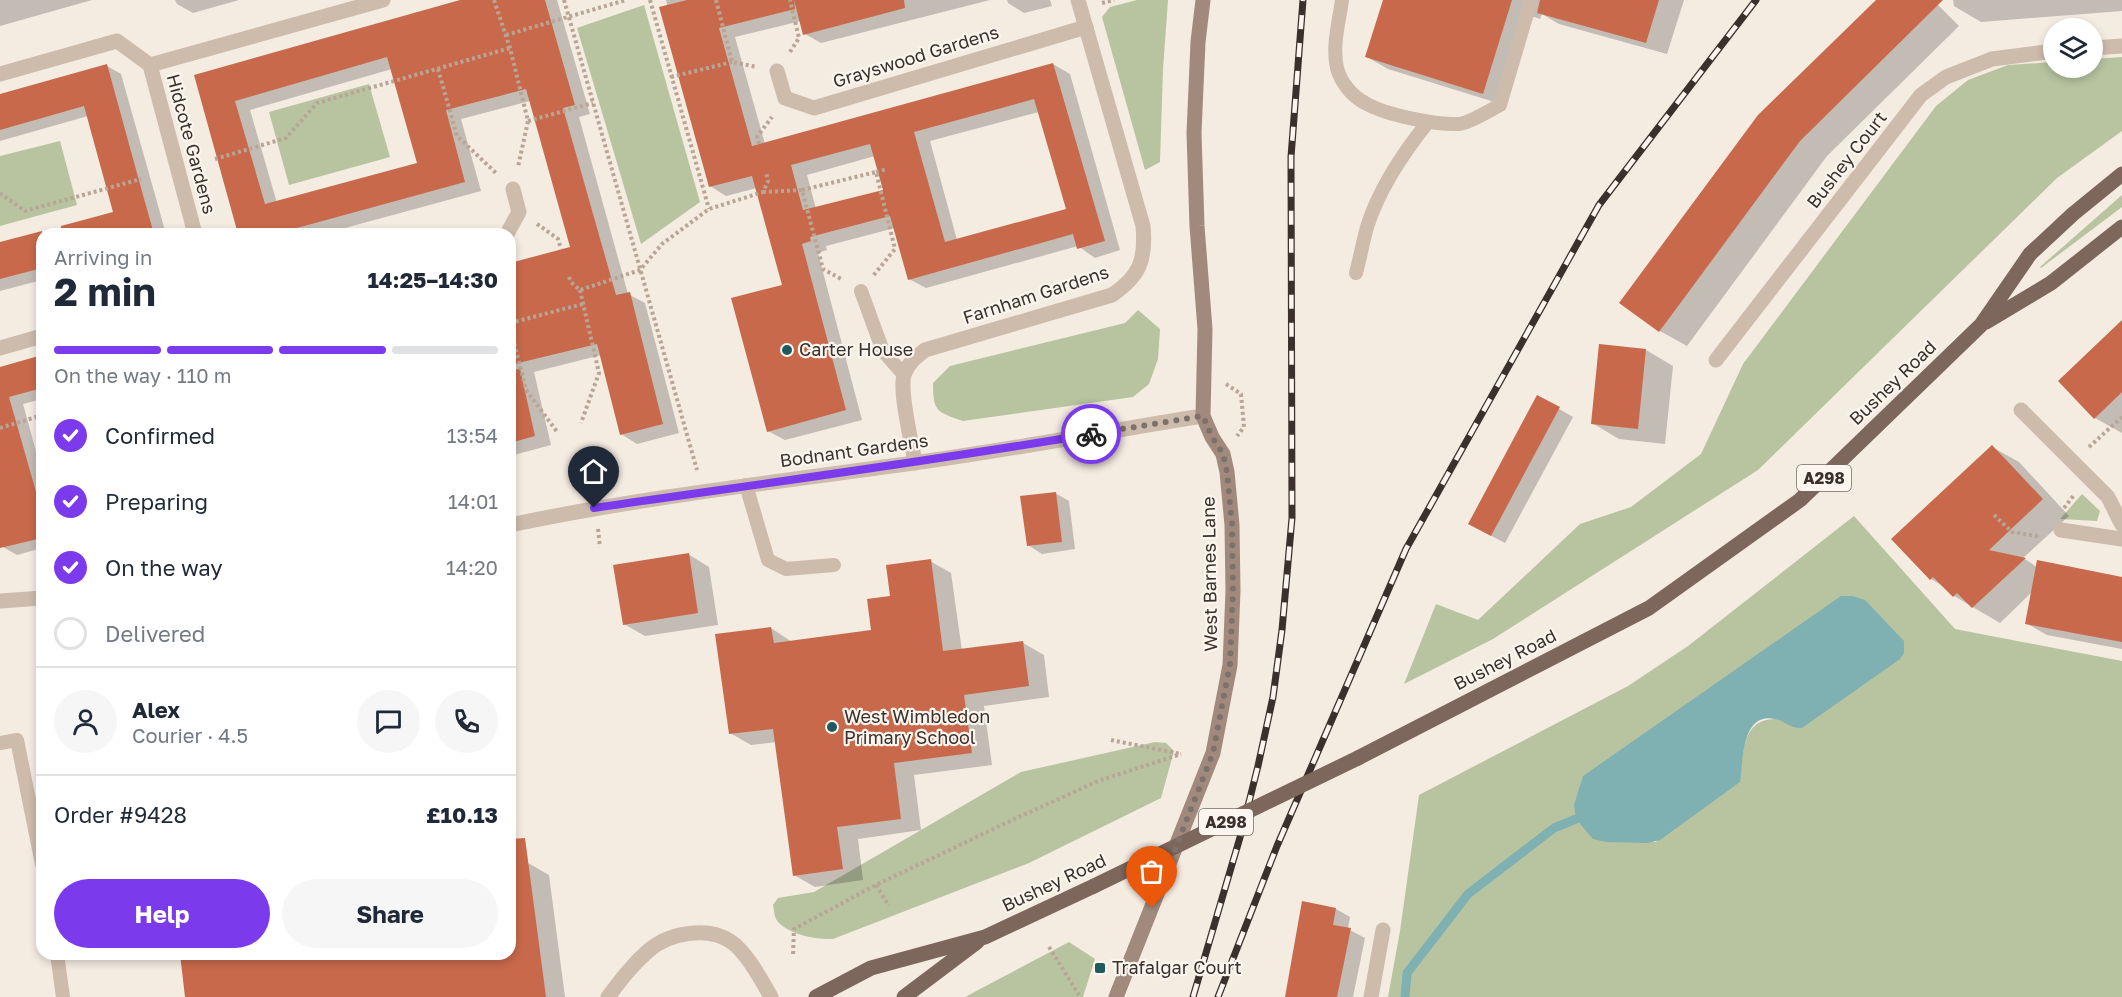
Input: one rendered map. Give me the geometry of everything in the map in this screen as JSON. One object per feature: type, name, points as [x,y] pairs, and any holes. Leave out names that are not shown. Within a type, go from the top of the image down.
[{"type":"main road","name":"West Barnes Lane","points":[[1116,997],[1213,753],[1230,664],[1233,591],[1232,525],[1227,472],[1223,454],[1212,437],[1203,416],[1205,329],[1197,226],[1194,133],[1198,42],[1203,0]]},
{"type":"main road","name":"Bushey Road","points":[[816,997],[872,968],[985,937],[1358,758],[1649,608],[1800,500],[1981,325],[2030,254],[2073,214],[2122,174]]},
{"type":"main road","name":"Bushey Road","points":[[1981,325],[2051,283],[2122,226]]},
{"type":"main road","name":"Bushey Road","points":[[904,997],[985,937]]},
{"type":"street","points":[[0,74],[117,41],[150,65],[383,0]]},
{"type":"street","name":"Farnham Gardens","points":[[904,375],[912,360],[925,350],[1112,295],[1130,283],[1140,265],[1144,243],[1143,226],[1078,0]]},
{"type":"street","name":"Grayswood Gardens","points":[[785,98],[814,108],[1086,27]]},
{"type":"street","points":[[2103,47],[2122,46]]},
{"type":"street","name":"Bushey Court","points":[[1716,360],[1921,95],[1946,77],[1992,59],[2043,52]]},
{"type":"street","name":"Hidcote Gardens","points":[[150,65],[193,228]]},
{"type":"street","points":[[777,71],[785,98]]},
{"type":"street","points":[[510,228],[519,212],[513,189]]},
{"type":"street","points":[[0,348],[36,338]]},
{"type":"street","points":[[904,375],[903,389],[915,463]]},
{"type":"street","points":[[2021,411],[2108,497],[2122,525]]},
{"type":"street","name":"Bodnant Gardens","points":[[516,524],[585,509],[915,463],[1203,416]]},
{"type":"street","points":[[2055,528],[2122,539]]},
{"type":"street","points":[[0,601],[36,598]]},
{"type":"street","points":[[1371,997],[1383,930]]},
{"type":"street","points":[[608,997],[624,975],[650,949],[674,937],[693,933],[712,934],[731,941],[749,961],[771,997]]},
{"type":"lane","points":[[1342,0],[1335,50],[1337,70],[1346,88],[1365,103],[1428,122],[1461,124],[1500,105],[1531,0]]},
{"type":"lane","points":[[1356,273],[1367,226],[1385,186],[1407,149],[1428,122]]},
{"type":"lane","points":[[861,291],[884,351],[904,375]]},
{"type":"lane","points":[[746,485],[768,561],[786,569],[834,564]]},
{"type":"lane","points":[[0,743],[17,740],[36,834]]},
{"type":"lane","points":[[58,960],[63,997]]},
{"type":"path","points":[[494,0],[510,48],[528,121],[513,189]]},
{"type":"path","points":[[564,0],[703,491]]},
{"type":"path","points":[[506,35],[626,0]]},
{"type":"path","points":[[650,0],[710,209]]},
{"type":"path","points":[[716,0],[732,62]]},
{"type":"path","points":[[671,77],[732,62],[777,71],[799,38],[790,0]]},
{"type":"path","points":[[215,159],[286,138],[318,103],[510,48]]},
{"type":"path","points":[[438,69],[457,136],[513,189]]},
{"type":"path","points":[[759,144],[757,137],[785,98]]},
{"type":"path","points":[[528,121],[593,104]]},
{"type":"path","points":[[580,290],[640,270],[662,244],[710,209],[764,192],[802,190],[887,169]]},
{"type":"path","points":[[764,192],[768,181],[766,172]]},
{"type":"path","points":[[802,190],[823,269],[861,291],[895,249],[876,172]]},
{"type":"path","points":[[0,193],[25,211],[141,179]]},
{"type":"path","points":[[519,212],[558,239],[561,249]]},
{"type":"path","points":[[569,277],[580,290],[599,373],[581,423]]},
{"type":"path","points":[[516,323],[584,304]]},
{"type":"path","points":[[516,349],[526,390],[558,433]]},
{"type":"path","points":[[1205,371],[1241,394],[1244,427],[1223,454]]},
{"type":"path","points":[[0,428],[36,417]]},
{"type":"path","points":[[2073,462],[2122,417]]},
{"type":"path","points":[[1994,514],[2012,532],[2036,536],[2055,528],[2088,477]]},
{"type":"path","points":[[793,954],[794,929],[876,885],[1098,781],[1181,754],[1111,740]]},
{"type":"path","points":[[876,885],[889,906]]},
{"type":"path","points":[[1049,947],[1079,995]]},
{"type":"green space","points":[[1137,0],[1168,0],[1160,162],[1145,170],[1102,17],[1110,7]]},
{"type":"green space","points":[[644,5],[700,202],[641,244],[577,28]]},
{"type":"green space","points":[[2122,57],[2122,131],[2057,178],[1758,470],[1493,639],[1404,684],[1436,604],[1478,620],[1580,524],[1631,507],[1701,454],[1743,364],[1936,106],[1968,80],[2008,65],[2043,63],[2043,78],[2103,78],[2103,58]]},
{"type":"green space","points":[[369,84],[390,157],[289,185],[269,112]]},
{"type":"green space","points":[[60,141],[77,205],[0,226],[0,156]]},
{"type":"green space","points":[[2122,195],[2122,207],[2040,267]]},
{"type":"green space","points":[[1138,310],[1160,329],[1158,359],[1149,384],[1133,397],[963,421],[938,410],[934,400],[933,383],[950,366],[1125,323]]},
{"type":"green space","points":[[2082,494],[2100,511],[2097,521],[2060,519]]},
{"type":"green space","points":[[1854,516],[1955,629],[2122,661],[2122,997],[1388,997],[1400,931],[1419,795],[1628,686],[1688,646]],"holes":[[[1904,641],[1775,719],[1761,722],[1752,729],[1743,753],[1656,842],[1606,842],[1577,819]]]},
{"type":"green space","points":[[1155,742],[1166,743],[1174,751],[1161,798],[1029,863],[833,939],[810,937],[794,932],[786,929],[776,919],[773,905],[778,898],[814,892],[1021,772]]},
{"type":"green space","points":[[1069,942],[1095,959],[1083,997],[965,997]]},
{"type":"water","points":[[1841,596],[1853,596],[1865,600],[1904,641],[1904,653],[1900,659],[1802,728],[1775,719],[1764,719],[1756,723],[1746,740],[1740,782],[1660,840],[1648,843],[1606,842],[1593,839],[1576,819],[1574,805],[1583,776]]},
{"type":"building","points":[[460,0],[545,0],[575,105],[563,108],[616,295],[630,292],[663,424],[620,435],[597,344],[516,364],[516,261],[570,247],[526,89],[446,110],[465,182],[297,228],[236,228],[194,75]],"holes":[[[387,57],[417,163],[265,204],[235,101]]]},
{"type":"building","points":[[687,0],[794,0],[795,9],[719,28],[752,146],[1053,63],[1105,241],[1077,249],[1073,234],[908,280],[890,216],[810,237],[811,241],[802,244],[846,410],[767,432],[731,298],[782,285],[752,176],[709,187],[659,7]],"holes":[[[1034,99],[1066,209],[945,242],[914,132]],[[870,144],[883,190],[803,210],[791,165]]]},
{"type":"building","points":[[794,0],[904,0],[905,8],[803,35]]},
{"type":"building","points":[[1383,0],[1512,0],[1483,94],[1365,57]]},
{"type":"building","points":[[1540,0],[1659,0],[1646,43],[1537,13]]},
{"type":"building","points":[[1876,0],[1943,0],[1800,141],[1659,332],[1619,303],[1758,115]]},
{"type":"building","points":[[107,64],[152,228],[61,228],[61,226],[113,212],[84,106],[0,130],[0,94]]},
{"type":"building","points":[[36,233],[36,270],[0,279],[0,242]]},
{"type":"building","points":[[2122,320],[2122,392],[2094,419],[2058,381]]},
{"type":"building","points":[[1599,344],[1646,349],[1638,429],[1591,424]]},
{"type":"building","points":[[36,357],[36,390],[9,397],[36,492],[36,539],[0,548],[0,367]]},
{"type":"building","points":[[516,369],[520,369],[535,436],[516,441]]},
{"type":"building","points":[[1537,395],[1560,407],[1491,536],[1468,524]]},
{"type":"building","points":[[1992,445],[2043,499],[1989,550],[2026,558],[1972,608],[1957,593],[1953,597],[1933,577],[1930,580],[1891,539]]},
{"type":"building","points":[[1056,492],[1062,542],[1027,546],[1020,496]]},
{"type":"building","points":[[689,553],[698,613],[623,625],[613,565]]},
{"type":"building","points":[[931,559],[943,651],[1023,641],[1029,686],[964,695],[972,753],[894,763],[901,819],[837,827],[843,869],[793,876],[773,729],[729,734],[715,634],[771,627],[774,643],[871,630],[867,599],[890,596],[886,565]]},
{"type":"building","points":[[2037,560],[2122,577],[2122,642],[2025,624]]},
{"type":"building","points":[[525,838],[546,997],[185,997],[181,960],[516,960],[516,839]]},
{"type":"building","points":[[1302,901],[1336,908],[1333,925],[1351,928],[1337,997],[1285,997]]},
{"type":"waterway","points":[[1405,997],[1407,973],[1468,894],[1554,828],[1576,819]]},
{"type":"railway","points":[[1193,997],[1241,834],[1258,766],[1273,697],[1282,630],[1292,518],[1291,157],[1303,0]]},
{"type":"railway","points":[[1218,997],[1277,846],[1406,549],[1599,205],[1756,0]]},
{"type":"way so far","points":[[1091,434],[1203,416],[1212,437],[1223,454],[1227,472],[1232,525],[1233,591],[1230,664],[1224,705],[1213,753],[1152,908]]},
{"type":"place","name":"Carter House","points":[[787,350]]},
{"type":"place","name":"West Wimbledon Primary School","points":[[832,727]]},
{"type":"place","name":"Trafalgar Court","points":[[1100,968]]},
{"type":"route","points":[[594,508],[915,463],[1091,434]]}]
